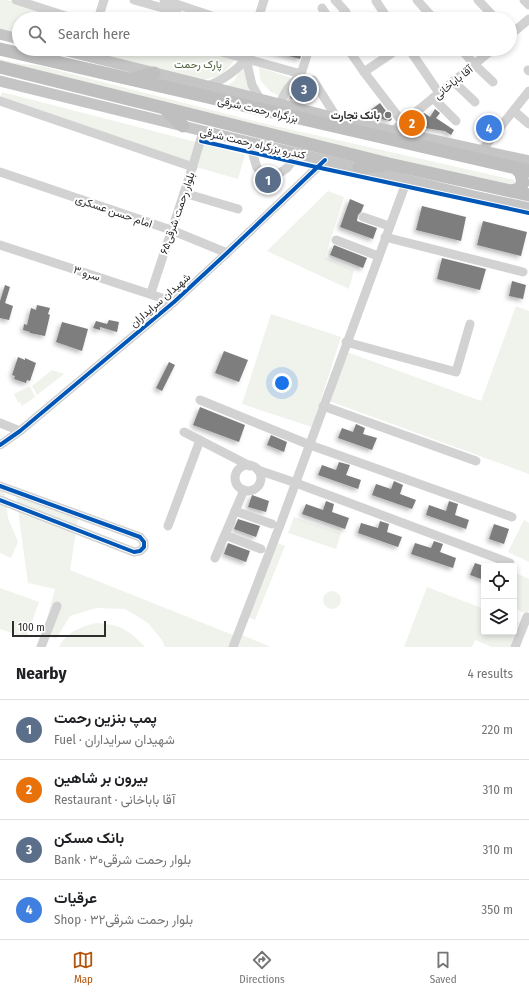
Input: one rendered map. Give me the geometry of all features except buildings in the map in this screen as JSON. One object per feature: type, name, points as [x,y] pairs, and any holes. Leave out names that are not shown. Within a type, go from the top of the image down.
[{"type":"highway","name":"بزرگراه رحمت شرقی","points":[[0,49],[12,52]]},
{"type":"highway","name":"بزرگراه رحمت شرقی","points":[[30,56],[523,170]]},
{"type":"highway","name":"بزرگراه رحمت شرقی","points":[[0,66],[389,164],[529,195]]},
{"type":"highway","points":[[130,79],[154,73]]},
{"type":"highway","points":[[162,106],[183,126]]},
{"type":"highway","points":[[343,120],[370,135]]},
{"type":"highway","points":[[359,168],[389,164]]},
{"type":"highway","points":[[512,191],[519,189],[523,183],[521,174],[523,170]]},
{"type":"main road","points":[[0,34],[12,37]]},
{"type":"main road","points":[[87,56],[343,120],[394,130],[529,161]]},
{"type":"main road","name":"کندرو بزرگراه رحمت شرقی","points":[[0,81],[406,180],[529,208]]},
{"type":"street","points":[[16,0],[53,12]]},
{"type":"street","points":[[100,12],[104,0]]},
{"type":"street","points":[[134,0],[162,2],[176,12]]},
{"type":"street","points":[[260,12],[264,0]]},
{"type":"street","points":[[335,0],[346,12]]},
{"type":"street","points":[[417,0],[428,12]]},
{"type":"street","points":[[478,0],[489,12]]},
{"type":"street","points":[[524,0],[529,4]]},
{"type":"street","points":[[376,1],[383,12]]},
{"type":"street","points":[[322,8],[325,12]]},
{"type":"street","points":[[517,29],[529,20]]},
{"type":"street","points":[[236,56],[266,63],[301,74]]},
{"type":"street","points":[[207,86],[220,81],[232,73],[246,59],[247,56]]},
{"type":"street","points":[[280,104],[288,88],[301,74],[307,56]]},
{"type":"street","points":[[353,56],[403,123]]},
{"type":"street","points":[[364,72],[388,56]]},
{"type":"street","points":[[413,56],[436,96],[456,121]]},
{"type":"street","points":[[467,56],[493,82]]},
{"type":"street","name":"آقا باباخانی","points":[[394,130],[484,56]]},
{"type":"street","points":[[246,59],[252,85],[260,99]]},
{"type":"street","points":[[313,80],[343,120]]},
{"type":"street","points":[[452,81],[475,102]]},
{"type":"street","points":[[482,150],[514,110],[525,104],[529,91]]},
{"type":"street","points":[[0,101],[193,167]]},
{"type":"street","points":[[514,110],[529,124]]},
{"type":"street","name":"بلوار رحمت شرقی۶۵","points":[[151,294],[193,167],[203,131]]},
{"type":"street","points":[[246,141],[251,148],[257,168],[269,175],[287,168],[298,154]]},
{"type":"street","name":"شهیدان سرایداران","points":[[0,445],[174,302],[228,254],[325,160]]},
{"type":"street","name":"امام حسن عسکری","points":[[0,172],[171,230],[228,254]]},
{"type":"street","points":[[233,647],[296,483],[406,180]]},
{"type":"street","points":[[184,193],[238,209]]},
{"type":"street","points":[[363,217],[389,226]]},
{"type":"street","points":[[385,237],[523,272]]},
{"type":"street","points":[[336,240],[378,256]]},
{"type":"street","name":"سرو ۳","points":[[0,245],[174,302]]},
{"type":"street","points":[[346,342],[456,372],[470,324]]},
{"type":"street","points":[[200,400],[310,445],[512,517]]},
{"type":"street","points":[[324,406],[476,461]]},
{"type":"street","points":[[0,424],[20,430]]},
{"type":"street","points":[[184,432],[258,470],[510,563]]},
{"type":"street","points":[[168,526],[200,440]]},
{"type":"street","points":[[250,466],[240,468],[236,474],[237,484],[244,490],[253,490],[259,486],[261,480],[258,470]]},
{"type":"street","points":[[0,486],[140,537],[144,542],[144,547],[134,552],[0,500]]},
{"type":"street","points":[[215,558],[244,490]]},
{"type":"street","points":[[235,511],[272,524]]},
{"type":"street","points":[[92,536],[100,523]]},
{"type":"street","points":[[225,535],[260,549]]},
{"type":"street","points":[[41,647],[57,606]]},
{"type":"street","points":[[515,647],[527,617],[529,618]]},
{"type":"green space","points":[[0,0],[7,0],[49,12],[12,12],[12,31],[0,28]]},
{"type":"green space","name":"پارک رحمت","points":[[109,56],[225,56],[235,59],[222,74],[203,80]]},
{"type":"green space","points":[[0,59],[15,63],[41,66],[262,123],[514,180],[517,183],[515,186],[396,161],[0,61]]},
{"type":"green space","points":[[245,62],[246,80],[252,95],[226,87],[234,81]]},
{"type":"green space","points":[[259,67],[294,79],[281,97],[271,92],[260,80]]},
{"type":"green space","points":[[2,92],[196,142],[190,162],[0,98]]},
{"type":"green space","points":[[204,143],[245,155],[238,179],[196,167]]},
{"type":"green space","points":[[328,191],[344,197],[325,257],[354,270],[349,289],[267,251]]},
{"type":"green space","points":[[516,306],[529,311],[529,474],[329,401],[347,352],[481,401]]},
{"type":"green space","points":[[271,314],[341,337],[312,427],[242,404]]},
{"type":"green space","points":[[52,370],[64,374],[37,395],[32,386]]},
{"type":"green space","points":[[30,386],[35,397],[22,406],[20,402],[18,403],[14,394]]},
{"type":"green space","points":[[0,487],[4,489],[8,518],[18,542],[11,558],[0,553]]},
{"type":"green space","points":[[16,496],[79,513],[70,570],[233,635],[229,647],[165,647],[162,640],[148,623],[125,609],[96,608],[70,616],[56,639],[43,633],[55,589],[28,583]]},
{"type":"green space","points":[[294,517],[341,533],[336,549],[288,533]]},
{"type":"green space","points":[[524,520],[529,523],[529,562],[508,552]]},
{"type":"green space","points":[[276,542],[285,546],[255,620],[246,616]]},
{"type":"green space","points":[[517,573],[529,579],[529,610],[527,614],[517,609]]},
{"type":"green space","points":[[427,587],[481,608],[481,635],[514,635],[510,647],[492,647],[475,640],[472,647],[404,647]]},
{"type":"green space","points":[[0,588],[39,602],[26,638],[0,629]]},
{"type":"green space","points":[[332,591],[338,594],[341,600],[338,606],[332,609],[326,606],[323,600],[326,594]]},
{"type":"green space","points":[[97,623],[112,625],[124,629],[145,647],[59,647],[66,637],[75,630]]},
{"type":"green space","points":[[242,635],[271,647],[237,647]]},
{"type":"cycle path","points":[[201,141],[529,213]]},
{"type":"cycle path","points":[[0,445],[20,431],[174,302],[325,160]]},
{"type":"cycle path","points":[[0,486],[140,537],[144,542],[144,547],[140,551],[134,552],[0,500]]},
{"type":"place","name":"بانک مسکن","points":[[304,89]]},
{"type":"place","name":"بانک تجارت","points":[[388,115]]},
{"type":"place","name":"بیرون بر شاهین","points":[[412,123]]},
{"type":"place","name":"عرقیات","points":[[489,128]]},
{"type":"place","name":"پمپ بنزین رحمت","points":[[268,180]]}]
